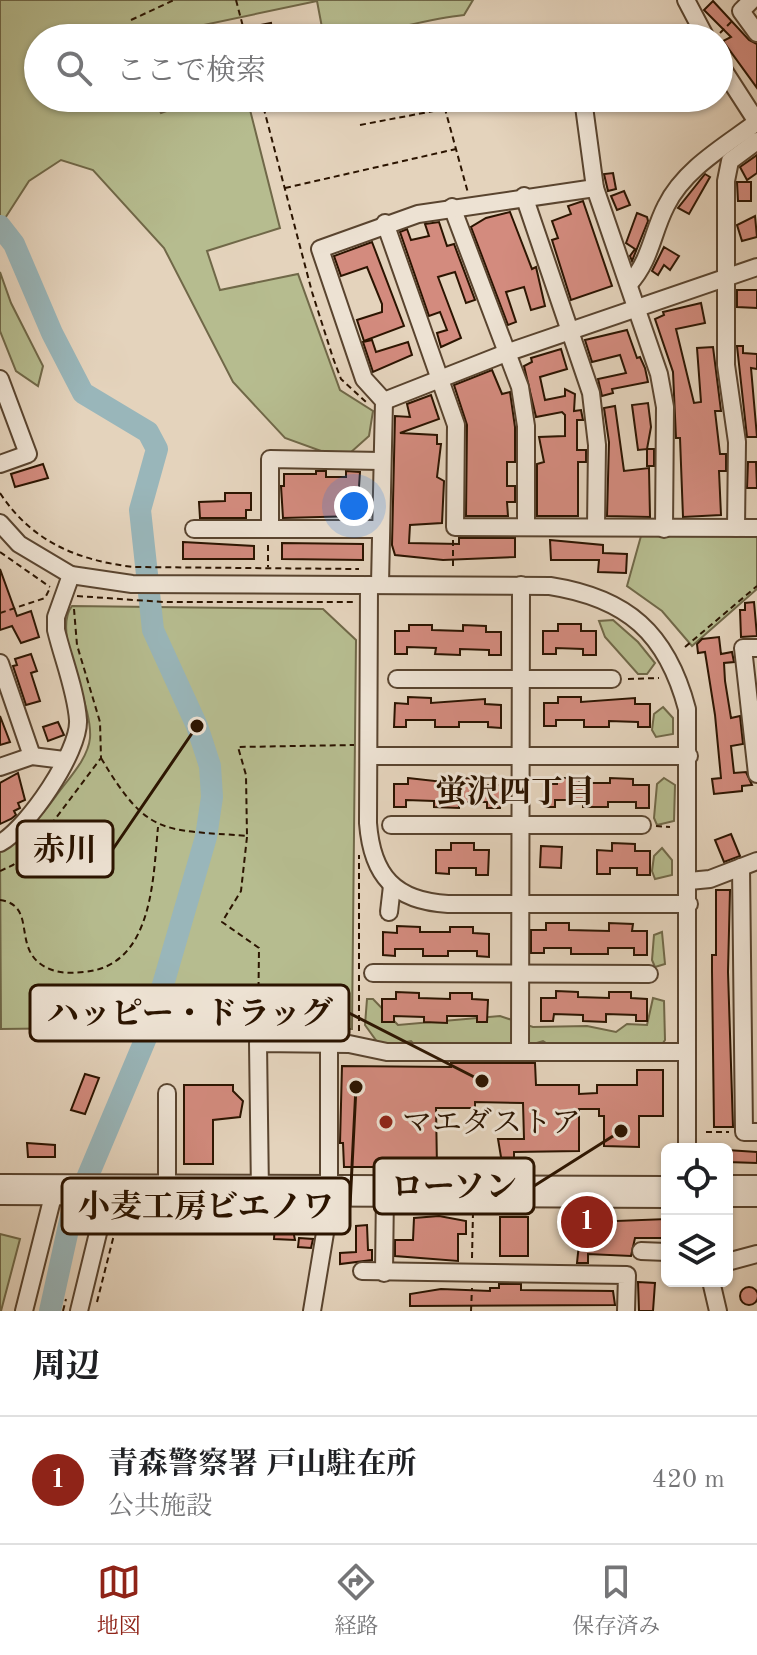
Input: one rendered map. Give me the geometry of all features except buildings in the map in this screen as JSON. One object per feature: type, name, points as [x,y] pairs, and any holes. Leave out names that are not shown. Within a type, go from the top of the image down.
[{"type":"street","points":[[689,1],[700,24]]},
{"type":"street","points":[[747,6],[757,33]]},
{"type":"street","points":[[629,284],[642,270],[667,204],[681,182],[757,122],[733,85]]},
{"type":"street","points":[[585,112],[595,188],[659,374],[665,407],[664,529]]},
{"type":"street","points":[[736,528],[737,442],[726,365],[727,171],[730,161],[757,141]]},
{"type":"street","points":[[595,188],[452,207],[385,223],[320,249],[364,379],[384,401],[380,529],[370,585],[364,751],[370,848],[378,867],[392,886],[425,903],[689,904]]},
{"type":"street","points":[[524,196],[591,393],[596,421],[596,527]]},
{"type":"street","points":[[452,207],[523,404],[526,527]]},
{"type":"street","points":[[385,223],[456,425],[455,527],[757,528]]},
{"type":"street","points":[[384,401],[506,353],[757,267]]},
{"type":"street","points":[[0,379],[28,454],[0,464]]},
{"type":"street","points":[[269,529],[270,459],[381,461]]},
{"type":"street","points":[[0,523],[19,544],[71,575],[132,584],[163,594],[370,585],[521,585],[577,590],[602,597],[644,626],[673,664],[687,709],[687,1143]]},
{"type":"street","points":[[194,529],[380,529]]},
{"type":"street","points":[[0,843],[25,822],[76,738],[78,721],[56,630],[56,617],[71,575]]},
{"type":"street","points":[[520,1052],[521,585]]},
{"type":"street","points":[[757,648],[743,648],[757,774]]},
{"type":"street","points":[[0,663],[32,756]]},
{"type":"street","points":[[397,679],[612,679]]},
{"type":"street","points":[[364,751],[521,756],[689,756]]},
{"type":"street","points":[[0,767],[32,756],[64,760]]},
{"type":"street","points":[[391,825],[642,825]]},
{"type":"street","points":[[689,881],[710,879],[749,864],[751,1132]]},
{"type":"street","points":[[389,912],[392,886]]},
{"type":"street","points":[[373,973],[649,974]]},
{"type":"street","points":[[260,1191],[258,1043],[329,1044],[387,1052],[687,1052]]},
{"type":"street","points":[[312,1311],[329,1192],[329,1044]]},
{"type":"street","points":[[167,1093],[167,1182]]},
{"type":"street","points":[[102,1189],[167,1182],[260,1191]]},
{"type":"street","points":[[0,1183],[61,1190]]},
{"type":"street","points":[[733,1184],[757,1184]]},
{"type":"street","points":[[0,1196],[102,1189],[385,1192],[661,1185]]},
{"type":"street","points":[[79,1311],[102,1189]]},
{"type":"street","points":[[24,1311],[61,1190]]},
{"type":"street","points":[[385,1192],[661,1199]]},
{"type":"street","points":[[384,1273],[385,1192]]},
{"type":"street","points":[[733,1198],[757,1198]]},
{"type":"street","points":[[641,1251],[661,1252]]},
{"type":"street","points":[[733,1260],[757,1254]]},
{"type":"street","points":[[362,1271],[627,1275],[626,1311]]},
{"type":"street","points":[[712,1287],[718,1311]]},
{"type":"path","points":[[131,20],[174,0]]},
{"type":"path","points":[[236,0],[242,24]]},
{"type":"path","points":[[729,24],[747,6]]},
{"type":"path","points":[[265,112],[312,292],[341,379],[361,400],[384,401]]},
{"type":"path","points":[[360,125],[429,112]]},
{"type":"path","points":[[446,112],[471,204]]},
{"type":"path","points":[[284,188],[456,149]]},
{"type":"path","points":[[0,493],[23,521],[50,544],[98,563],[132,584],[163,594],[360,602]]},
{"type":"path","points":[[453,566],[455,527]]},
{"type":"path","points":[[268,568],[269,529]]},
{"type":"path","points":[[74,596],[132,584],[164,567],[359,569],[370,585]]},
{"type":"path","points":[[0,613],[45,598],[50,586]]},
{"type":"path","points":[[685,647],[757,586]]},
{"type":"path","points":[[612,679],[659,678]]},
{"type":"path","points":[[258,1043],[259,948],[222,922],[241,891],[247,836],[246,775],[238,747],[364,751]]},
{"type":"path","points":[[101,758],[135,807],[159,826],[247,836]]},
{"type":"path","points":[[0,900],[13,902],[20,909],[26,946],[35,960],[51,971],[62,973],[100,970],[121,957],[141,930],[151,896],[159,826]]},
{"type":"path","points":[[706,1132],[751,1132]]},
{"type":"path","points":[[94,1311],[121,1209]]},
{"type":"green space","points":[[0,0],[473,0],[464,15],[415,24],[321,24],[317,1],[208,24],[24,24],[24,112],[251,112],[280,228],[207,251],[220,290],[298,274],[340,390],[373,411],[369,436],[350,453],[321,451],[285,438],[233,382],[164,248],[93,170],[61,160],[29,181],[0,226]]},
{"type":"green space","points":[[0,272],[11,303],[43,366],[38,386],[16,371],[0,331]]},
{"type":"green space","points":[[641,536],[757,536],[757,589],[692,646],[662,611],[627,586]]},
{"type":"green space","points":[[72,606],[323,609],[356,640],[352,1029],[175,1027],[170,1036],[114,1038],[103,1037],[85,1028],[1,1029],[0,851],[24,834],[44,812],[82,761],[90,738],[86,706],[66,633]]},
{"type":"green space","points":[[613,620],[638,642],[655,663],[647,674],[638,674],[605,637],[599,621]]},
{"type":"green space","points":[[663,707],[673,718],[673,734],[656,737],[652,730],[654,714]]},
{"type":"green space","points":[[664,778],[675,785],[674,821],[657,825],[654,818],[657,784]]},
{"type":"green space","points":[[662,848],[672,860],[672,875],[655,879],[652,871],[654,856]]},
{"type":"green space","points":[[662,932],[665,964],[655,967],[652,960],[654,935]]},
{"type":"green space","points":[[653,998],[664,1001],[665,1040],[661,1046],[549,1045],[543,1041],[530,1045],[417,1047],[411,1041],[390,1045],[378,1043],[365,1025],[367,999],[373,999],[398,1025],[500,1016],[533,1027],[587,1026],[616,1032],[627,1024],[647,1025]]},
{"type":"green space","points":[[0,1234],[20,1239],[1,1311],[0,1311]]},
{"type":"waterway","points":[[0,226],[14,244],[52,333],[83,393],[148,432],[157,449],[140,510],[153,630],[197,726],[210,766],[212,797],[206,837],[151,1026],[71,1216],[50,1311]]},
{"type":"place","name":"赤川","points":[[197,726]]},
{"type":"place","name":"ハッピー・ドラッグ","points":[[482,1081]]},
{"type":"place","name":"小麦工房ビエノワ","points":[[356,1087]]},
{"type":"place","name":"マエダストア","points":[[386,1122]]},
{"type":"place","name":"ローソン","points":[[621,1131]]},
{"type":"place","name":"青森警察署 戸山駐在所","points":[[587,1222]]},
{"type":"district","name":"蛍沢四丁目","points":[[515,791]]}]
